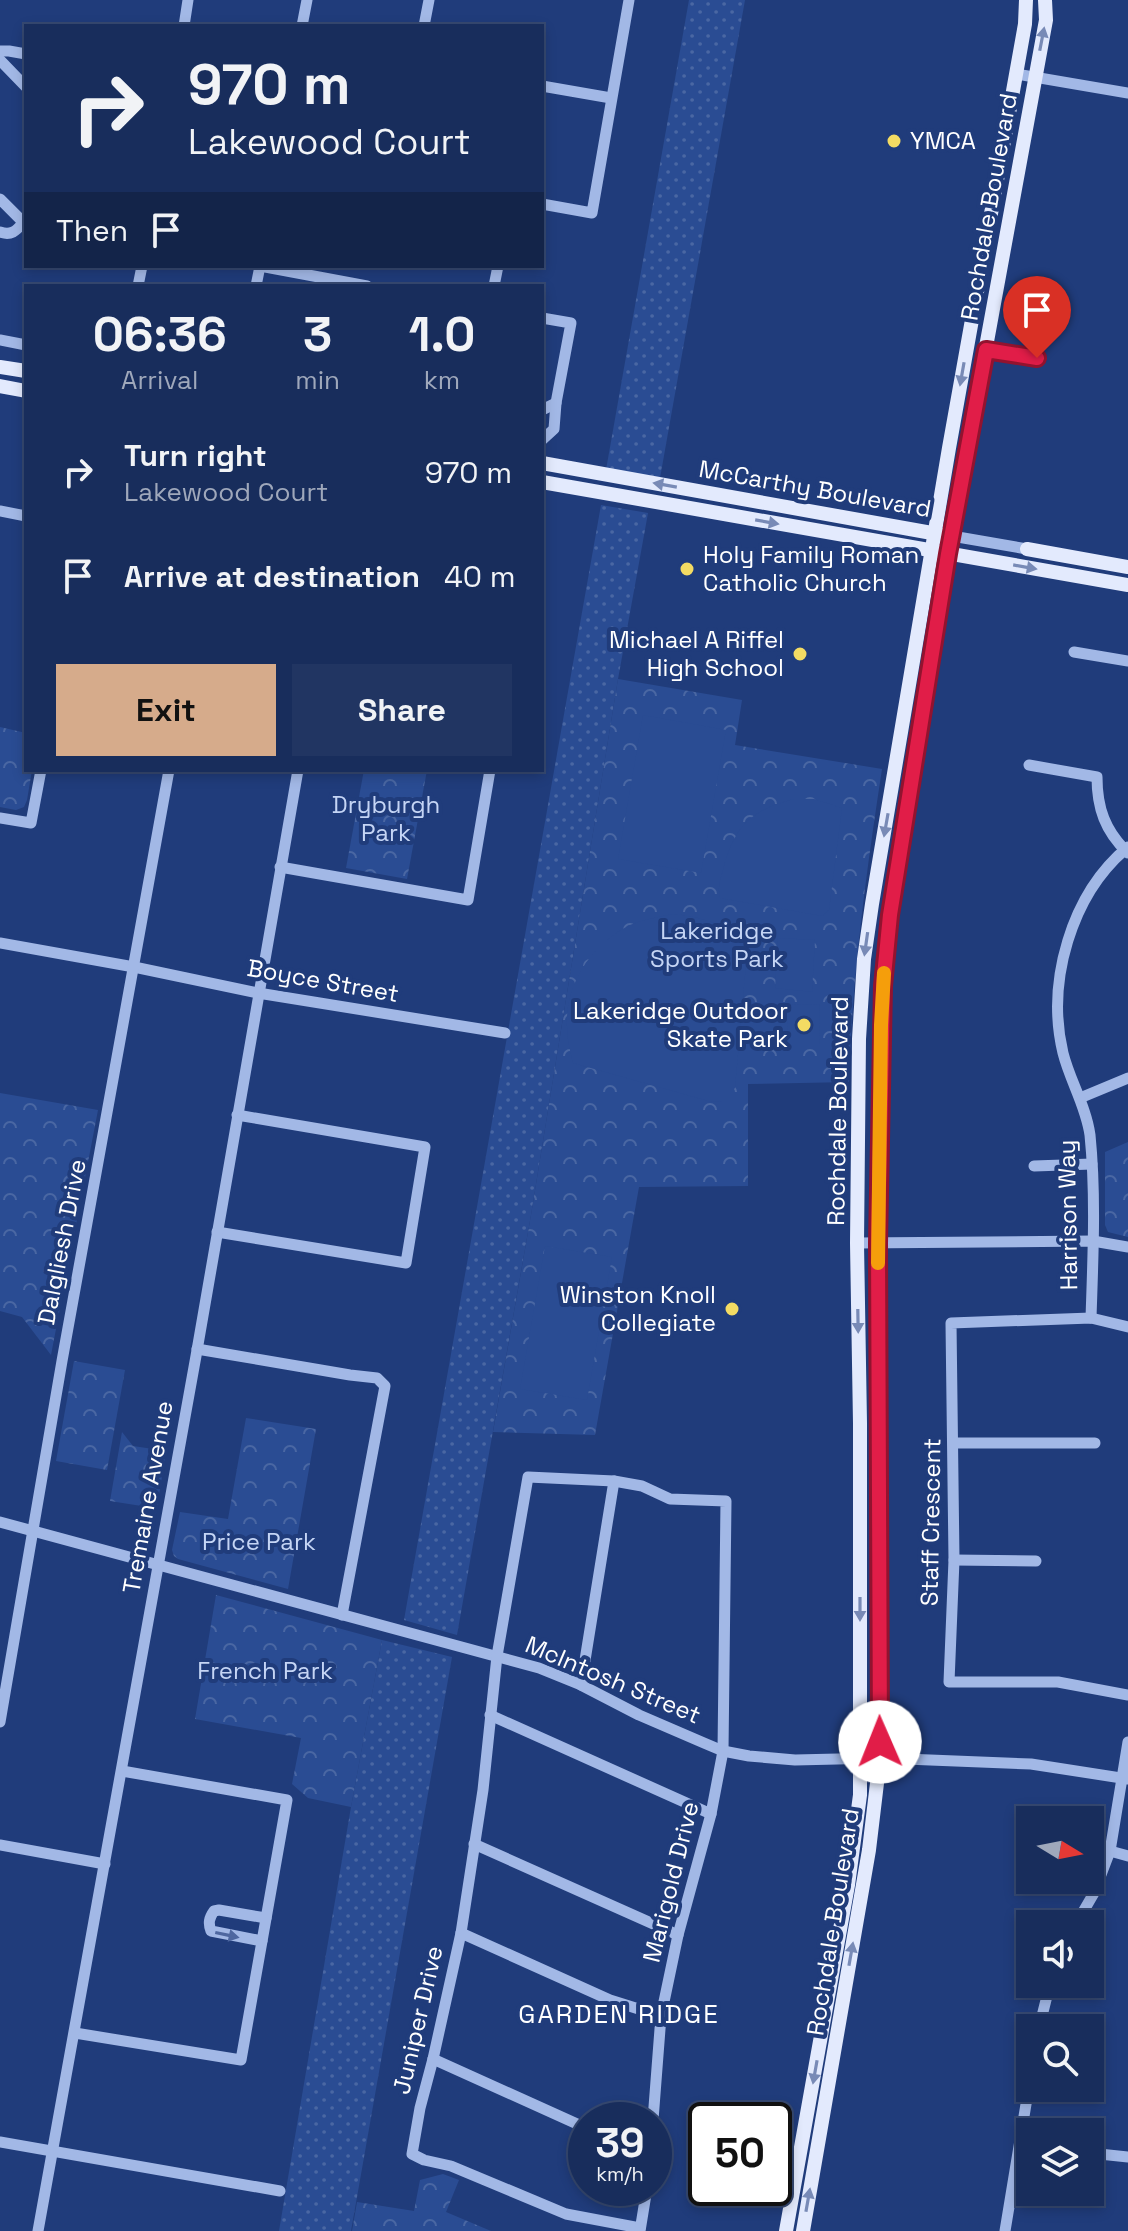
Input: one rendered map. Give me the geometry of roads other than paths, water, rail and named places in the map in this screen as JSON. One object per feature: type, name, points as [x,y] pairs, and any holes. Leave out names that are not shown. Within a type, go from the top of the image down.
[{"type":"main road","name":"Rochdale Boulevard","points":[[786,2231],[848,1885],[860,1795],[857,1243],[859,1039],[864,959],[1025,24],[1026,0]]},
{"type":"main road","name":"Rochdale Boulevard","points":[[803,2231],[869,1850],[880,1758],[878,1243],[883,986],[890,915],[948,554],[1046,20],[1045,0]]},
{"type":"main road","points":[[0,367],[24,371]]},
{"type":"main road","points":[[0,386],[24,391]]},
{"type":"main road","name":"McCarthy Boulevard","points":[[544,463],[952,536]]},
{"type":"main road","name":"McCarthy Boulevard","points":[[544,482],[1128,585]]},
{"type":"main road","name":"McCarthy Boulevard","points":[[1027,549],[1128,567]]},
{"type":"street","points":[[184,24],[188,0]]},
{"type":"street","points":[[302,24],[307,0]]},
{"type":"street","points":[[424,24],[429,0]]},
{"type":"street","points":[[544,204],[592,213],[629,0]]},
{"type":"street","points":[[0,51],[24,54]]},
{"type":"street","points":[[0,60],[24,85]]},
{"type":"street","points":[[1016,74],[1128,93]]},
{"type":"street","points":[[544,86],[611,98]]},
{"type":"street","points":[[0,200],[24,224],[14,232],[0,232]]},
{"type":"street","points":[[271,268],[356,284]]},
{"type":"street","points":[[544,318],[571,323],[554,429],[544,438]]},
{"type":"street","points":[[0,340],[24,345]]},
{"type":"street","points":[[986,350],[1037,358]]},
{"type":"street","points":[[544,409],[556,403]]},
{"type":"street","points":[[0,511],[24,516]]},
{"type":"street","name":"McCarthy Boulevard","points":[[952,536],[1027,549]]},
{"type":"street","points":[[1074,652],[1128,661]]},
{"type":"street","points":[[1029,765],[1097,777],[1097,797],[1109,831],[1127,850]]},
{"type":"street","points":[[0,818],[31,823],[41,772]]},
{"type":"street","name":"Dalgliesh Drive","points":[[0,1722],[169,772]]},
{"type":"street","name":"Tremaine Avenue","points":[[38,2231],[298,772]]},
{"type":"street","points":[[280,867],[468,900],[490,772]]},
{"type":"street","name":"Harrison Way","points":[[1091,1318],[1093,1241],[1089,1130],[1063,1053],[1058,999],[1066,942],[1084,903],[1104,873],[1127,850]]},
{"type":"street","name":"Boyce Street","points":[[1,946],[134,967],[258,993],[505,1033]]},
{"type":"street","points":[[1080,1098],[1128,1078]]},
{"type":"street","points":[[217,1232],[406,1263],[425,1147],[237,1115]]},
{"type":"street","points":[[1034,1166],[1092,1164]]},
{"type":"street","points":[[857,1243],[1093,1241],[1128,1247]]},
{"type":"street","points":[[1091,1318],[1128,1327]]},
{"type":"street","name":"Staff Crescent","points":[[1091,1318],[951,1323],[954,1560],[949,1682],[1058,1682],[1128,1695]]},
{"type":"street","points":[[197,1349],[377,1378],[385,1386],[342,1615]]},
{"type":"street","points":[[954,1443],[1095,1443]]},
{"type":"street","name":"Juniper Drive","points":[[614,1481],[528,1477],[497,1656],[483,1790],[461,1933],[412,2154],[451,2166],[566,2214],[640,2229]]},
{"type":"street","points":[[581,1685],[614,1481]]},
{"type":"street","name":"Marigold Drive","points":[[614,1481],[642,1486],[670,1499],[726,1501],[723,1751],[711,1814],[678,1935],[661,2016],[654,2102]]},
{"type":"street","name":"McIntosh Street","points":[[0,1522],[539,1668],[723,1751],[795,1760],[880,1758],[1031,1764],[1125,1778]]},
{"type":"street","points":[[954,1560],[1036,1561]]},
{"type":"street","points":[[490,1715],[711,1814]]},
{"type":"street","points":[[1084,1910],[1110,1851],[1125,1778],[1128,1742]]},
{"type":"street","points":[[75,2033],[241,2060],[287,1800],[122,1771]]},
{"type":"street","points":[[474,1844],[678,1935]]},
{"type":"street","points":[[0,1845],[105,1864]]},
{"type":"street","points":[[1110,1851],[1128,1856]]},
{"type":"street","points":[[262,1941],[211,1931],[209,1924],[214,1911],[219,1910],[266,1918]]},
{"type":"street","points":[[461,1933],[610,2000],[661,2016]]},
{"type":"street","points":[[433,2059],[568,2120]]},
{"type":"street","points":[[0,2142],[280,2191]]},
{"type":"street","points":[[1104,2154],[1128,2157]]},
{"type":"street","points":[[1005,2231],[1016,2182]]},
{"type":"street","points":[[640,2229],[644,2206]]},
{"type":"place","name":"YMCA","points":[[894,141]]},
{"type":"place","name":"Holy Family Roman Catholic Church","points":[[687,569]]},
{"type":"place","name":"Michael A Riffel High School","points":[[800,654]]},
{"type":"place","name":"Lakeridge Outdoor Skate Park","points":[[804,1025]]},
{"type":"place","name":"Winston Knoll Collegiate","points":[[732,1309]]},
{"type":"district","name":"GARDEN RIDGE","points":[[619,2014]]},
{"type":"park label","name":"Dryburgh Park","points":[[386,819]]},
{"type":"park label","name":"Lakeridge Sports Park","points":[[717,945]]},
{"type":"park label","name":"Price Park","points":[[259,1542]]},
{"type":"park label","name":"French Park","points":[[265,1671]]}]
